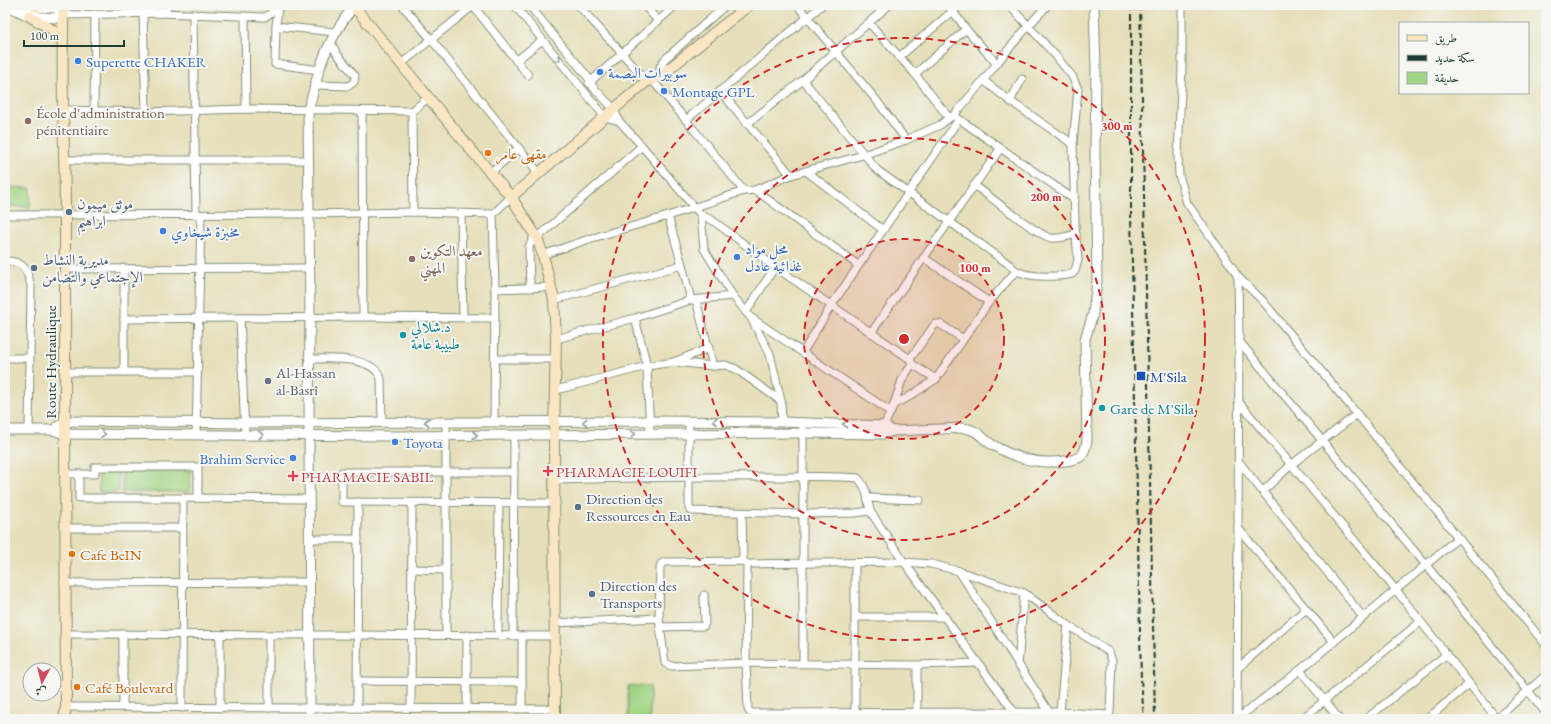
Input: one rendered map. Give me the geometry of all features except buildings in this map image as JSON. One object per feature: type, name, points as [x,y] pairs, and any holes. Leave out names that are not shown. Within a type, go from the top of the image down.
[{"type":"main road","points":[[354,5],[428,98],[511,197],[536,236],[543,255],[554,300],[556,339],[556,422],[554,434],[556,480],[556,714]]},
{"type":"main road","points":[[511,197],[538,172],[614,109],[701,43],[745,6]]},
{"type":"main road","name":"Route Hydraulique","points":[[64,10],[62,39],[65,214],[64,583],[66,707],[64,719]]},
{"type":"main road","points":[[29,16],[51,29],[62,39]]},
{"type":"street","points":[[6,5],[29,16],[54,18],[64,10]]},
{"type":"street","points":[[142,5],[145,13],[146,112]]},
{"type":"street","points":[[160,13],[169,5]]},
{"type":"street","points":[[310,719],[308,423],[310,317],[308,109],[319,70],[335,32],[354,5]]},
{"type":"street","points":[[516,5],[542,40],[605,117],[619,121]]},
{"type":"street","points":[[529,5],[591,81],[593,86],[614,109],[619,121],[701,215],[712,220],[775,267],[936,379]]},
{"type":"street","points":[[578,5],[622,53],[653,79],[744,191]]},
{"type":"street","points":[[644,5],[658,21]]},
{"type":"street","points":[[584,90],[591,81],[676,5]]},
{"type":"street","points":[[653,79],[665,59],[726,5]]},
{"type":"street","points":[[797,5],[836,51],[906,140]]},
{"type":"street","points":[[686,120],[822,5]]},
{"type":"street","points":[[747,124],[803,80],[889,5]]},
{"type":"street","points":[[948,5],[997,64]]},
{"type":"street","points":[[899,57],[960,5]]},
{"type":"street","points":[[803,80],[877,170],[909,194],[1010,265],[1016,271],[1047,276],[1072,274],[1075,271],[1078,260],[1073,144],[1078,101],[1076,83],[1055,55],[1009,5]]},
{"type":"street","points":[[803,352],[858,265],[909,194],[954,118],[1027,26],[1048,5]]},
{"type":"street","points":[[5,430],[53,430],[64,434],[196,436],[804,433],[947,428],[972,429],[990,443],[1007,453],[1025,460],[1060,462],[1078,459],[1083,455],[1087,441],[1085,339],[1094,309],[1097,282],[1094,151],[1096,67],[1094,5]]},
{"type":"street","points":[[1182,5],[1182,68],[1178,154],[1179,175],[1187,203],[1238,277],[1262,300],[1546,645]]},
{"type":"street","points":[[20,11],[37,6],[95,14],[160,13],[265,17],[279,6]]},
{"type":"street","points":[[279,6],[276,26],[275,64],[319,70]]},
{"type":"street","points":[[404,6],[538,172]]},
{"type":"street","points":[[401,64],[473,6],[528,75]]},
{"type":"street","points":[[94,111],[95,14]]},
{"type":"street","points":[[193,14],[195,161],[201,269],[198,318],[196,436]]},
{"type":"street","points":[[245,17],[246,109]]},
{"type":"street","points":[[869,23],[954,118],[1075,200]]},
{"type":"street","points":[[276,26],[335,32]]},
{"type":"street","points":[[914,74],[966,28]]},
{"type":"street","points":[[692,34],[701,43]]},
{"type":"street","points":[[516,61],[542,40]]},
{"type":"street","points":[[316,85],[347,86],[354,82],[355,76],[337,54],[331,42]]},
{"type":"street","points":[[1010,101],[1022,79]]},
{"type":"street","points":[[983,80],[1010,101],[1073,144]]},
{"type":"street","points":[[720,91],[791,175]]},
{"type":"street","points":[[64,110],[146,112],[246,109],[412,111],[428,98]]},
{"type":"street","points":[[362,111],[363,317]]},
{"type":"street","points":[[412,111],[413,212]]},
{"type":"street","points":[[543,255],[589,238],[668,216],[744,191],[755,190],[791,175],[864,155],[924,134],[954,118]]},
{"type":"street","points":[[530,288],[529,247],[536,236],[642,146]]},
{"type":"street","points":[[490,173],[519,148]]},
{"type":"street","points":[[871,333],[1000,149]]},
{"type":"street","points":[[64,160],[308,160]]},
{"type":"street","points":[[806,171],[883,230]]},
{"type":"street","points":[[974,185],[1049,238],[1076,234]]},
{"type":"street","points":[[755,190],[858,265]]},
{"type":"street","points":[[5,216],[65,214],[309,214],[362,212],[493,214],[511,197]]},
{"type":"street","points":[[461,214],[463,317]]},
{"type":"street","points":[[493,214],[495,289],[494,422]]},
{"type":"street","points":[[701,215],[704,249],[733,296],[749,315],[770,354],[780,401],[782,422]]},
{"type":"street","points":[[668,216],[709,348],[713,366]]},
{"type":"street","points":[[702,233],[712,220]]},
{"type":"street","points":[[924,258],[989,302]]},
{"type":"street","points":[[5,261],[13,261],[22,265],[28,272],[31,286],[29,430]]},
{"type":"street","points":[[554,300],[682,265]]},
{"type":"street","points":[[749,315],[775,267]]},
{"type":"street","points":[[124,268],[124,372]]},
{"type":"street","points":[[64,269],[309,268]]},
{"type":"street","points":[[894,404],[907,398],[936,379],[989,302],[1016,271]]},
{"type":"street","points":[[1238,277],[1240,341],[1238,401],[1237,719],[1300,670],[1458,538]]},
{"type":"street","points":[[495,289],[550,287]]},
{"type":"street","points":[[556,339],[635,318],[693,300],[733,296]]},
{"type":"street","points":[[749,315],[890,412]]},
{"type":"street","points":[[124,319],[310,317],[495,318]]},
{"type":"street","points":[[240,318],[245,435]]},
{"type":"street","points":[[635,318],[647,366],[650,434]]},
{"type":"street","points":[[883,430],[902,380],[911,362],[935,324],[940,324],[963,339]]},
{"type":"street","points":[[1240,341],[1546,712]]},
{"type":"street","points":[[556,390],[647,366],[674,362],[709,348]]},
{"type":"street","points":[[5,358],[29,358]]},
{"type":"street","points":[[309,359],[342,359],[361,362],[376,369],[380,373],[381,379],[382,422]]},
{"type":"street","points":[[494,359],[556,359]]},
{"type":"street","points":[[674,362],[713,366],[725,365],[736,369],[780,401]]},
{"type":"street","points":[[65,372],[197,372]]},
{"type":"street","points":[[1238,401],[1396,590],[1497,719],[1546,675]]},
{"type":"street","points":[[1263,491],[1291,465],[1357,414]]},
{"type":"street","points":[[53,430],[65,420],[196,423],[308,423],[649,420],[803,422],[883,430]]},
{"type":"street","points":[[689,421],[689,509],[692,511],[803,514],[855,513],[870,511]]},
{"type":"street","points":[[446,422],[446,635]]},
{"type":"street","points":[[803,422],[803,663]]},
{"type":"street","points":[[513,635],[514,435]]},
{"type":"street","points":[[1239,462],[1364,617]]},
{"type":"street","points":[[64,474],[95,474],[95,467],[198,467],[198,498]]},
{"type":"street","points":[[514,472],[342,472],[342,502],[556,503]]},
{"type":"street","points":[[79,474],[79,498],[309,499]]},
{"type":"street","points":[[556,480],[689,476],[836,476],[858,478],[862,483],[868,498],[870,511],[904,562],[1015,713]]},
{"type":"street","points":[[309,477],[342,477]]},
{"type":"street","points":[[64,489],[78,489]]},
{"type":"street","points":[[182,708],[183,498]]},
{"type":"street","points":[[868,498],[920,500]]},
{"type":"street","points":[[357,708],[358,502]]},
{"type":"street","points":[[411,708],[412,503]]},
{"type":"street","points":[[498,635],[499,503]]},
{"type":"street","points":[[742,513],[745,563],[746,663],[748,709],[750,713],[1060,712],[1108,715],[1111,710],[1112,661],[1111,656],[1105,648],[1068,625],[1024,593],[959,571],[931,564],[904,562],[855,563],[745,563],[665,562],[660,568],[659,618],[664,660],[667,665],[746,663],[917,665],[978,663]]},
{"type":"street","points":[[64,528],[182,528]]},
{"type":"street","points":[[1238,528],[1334,642]]},
{"type":"street","points":[[309,539],[358,539]]},
{"type":"street","points":[[855,563],[855,712]]},
{"type":"street","points":[[412,569],[446,570]]},
{"type":"street","points":[[959,571],[1018,666],[1049,712]]},
{"type":"street","points":[[64,583],[182,581],[309,582]]},
{"type":"street","points":[[1018,666],[1024,593]]},
{"type":"street","points":[[660,627],[704,626],[704,595]]},
{"type":"street","points":[[1238,668],[1306,609]]},
{"type":"street","points":[[856,617],[945,617]]},
{"type":"street","points":[[556,623],[659,618]]},
{"type":"street","points":[[1302,719],[1420,622]]},
{"type":"street","points":[[1060,712],[1068,625]]},
{"type":"street","points":[[66,634],[556,636]]},
{"type":"street","points":[[123,707],[124,634]]},
{"type":"street","points":[[220,635],[220,708]]},
{"type":"street","points":[[269,635],[269,708]]},
{"type":"street","points":[[467,635],[467,708]]},
{"type":"street","points":[[522,636],[522,708]]},
{"type":"street","points":[[1366,719],[1447,654]]},
{"type":"street","points":[[917,665],[917,713]]},
{"type":"street","points":[[1300,670],[1339,719]]},
{"type":"street","points":[[358,681],[522,682]]},
{"type":"street","points":[[1428,719],[1469,684]]},
{"type":"street","points":[[66,707],[522,708],[556,714]]},
{"type":"green space","points":[[5,187],[31,188],[30,207],[5,206]]},
{"type":"green space","points":[[118,471],[118,492],[99,492],[99,472]]},
{"type":"green space","points":[[122,471],[190,471],[190,492],[122,492]]},
{"type":"green space","points":[[628,686],[650,686],[650,719],[628,719]]},
{"type":"railway","points":[[1131,5],[1131,215],[1141,679],[1144,719]]},
{"type":"railway","points":[[1140,5],[1155,719]]},
{"type":"place","name":"Superette CHAKER","points":[[78,61]]},
{"type":"place","name":"سوبيرات البصمة","points":[[600,72]]},
{"type":"place","name":"Montage GPL","points":[[664,91]]},
{"type":"place","name":"École d'administration pénitentiaire","points":[[28,121]]},
{"type":"place","name":"مقهى عامر","points":[[488,153]]},
{"type":"place","name":"موثق ميمون ابراهيم","points":[[69,212]]},
{"type":"place","name":"مخبزة شيخاوي","points":[[163,231]]},
{"type":"place","name":"محل مواد غذائية عادل","points":[[737,257]]},
{"type":"place","name":"معهد التكوين المهني","points":[[412,259]]},
{"type":"place","name":"مديرية النشاط الإجتماعي والتضامن","points":[[34,268]]},
{"type":"place","name":"د.شلالي طبيبة عامة","points":[[403,335]]},
{"type":"place","name":"M'Sila","points":[[1141,376]]},
{"type":"place","name":"Al-Hassan al-Basrî","points":[[268,381]]},
{"type":"place","name":"Gare de M'Sila","points":[[1102,408]]},
{"type":"place","name":"Toyota","points":[[395,442]]},
{"type":"place","name":"Brahim Service","points":[[293,458]]},
{"type":"place","name":"PHARMACIE LOUIFI","points":[[548,471]]},
{"type":"place","name":"PHARMACIE SABIL","points":[[293,476]]},
{"type":"place","name":"Direction des Ressources en Eau","points":[[578,507]]},
{"type":"place","name":"Cafe BeIN","points":[[72,554]]},
{"type":"place","name":"Direction des Transports","points":[[592,594]]},
{"type":"place","name":"Café Boulevard","points":[[77,687]]}]
